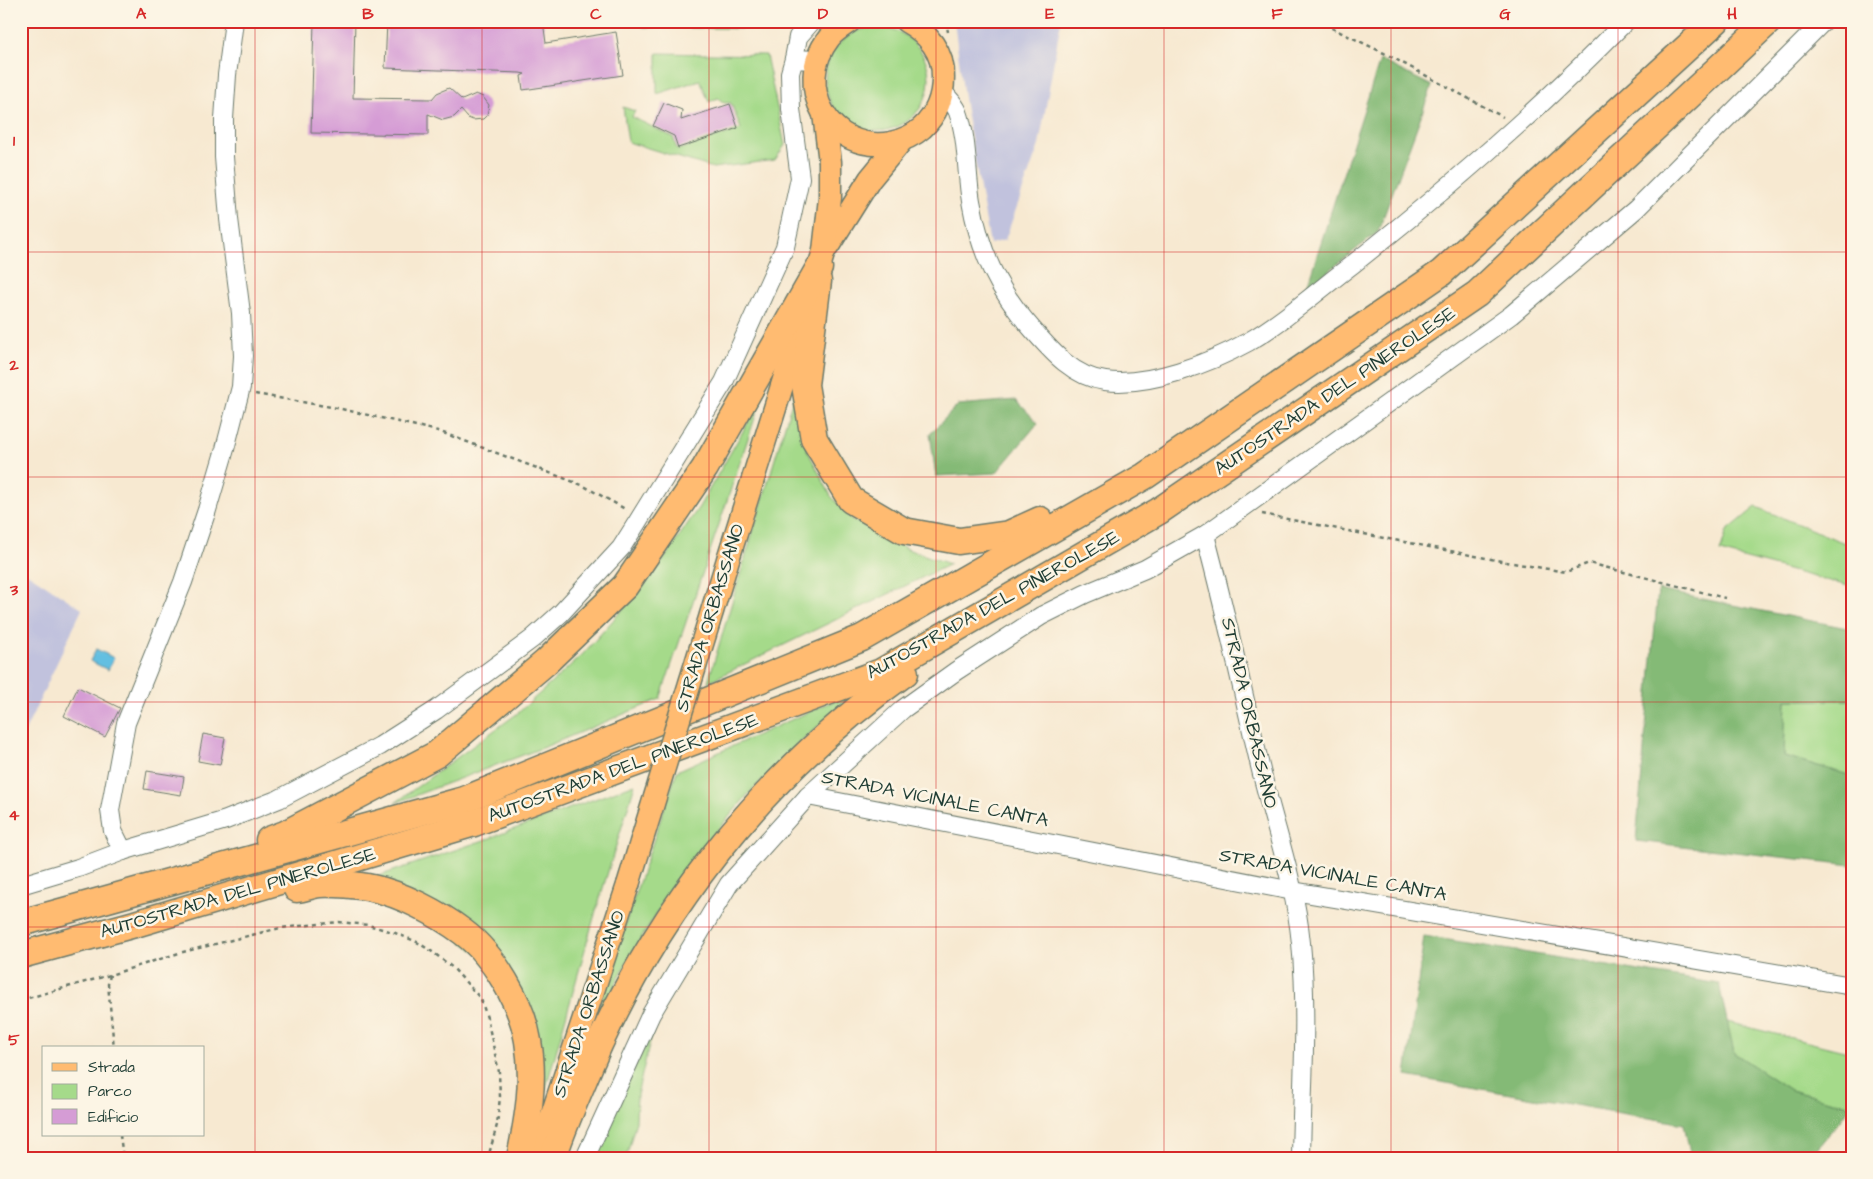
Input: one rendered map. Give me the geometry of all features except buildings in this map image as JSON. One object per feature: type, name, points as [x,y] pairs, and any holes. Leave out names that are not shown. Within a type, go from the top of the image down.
[{"type":"highway","name":"AUTOSTRADA DEL PINEROLESE","points":[[21,923],[464,800],[862,638],[1145,476],[1441,273],[1716,21]]},
{"type":"highway","name":"AUTOSTRADA DEL PINEROLESE","points":[[21,955],[134,924],[474,823],[880,672],[1159,511],[1476,294],[1769,21]]},
{"type":"highway","points":[[822,260],[805,385],[814,439],[850,500],[904,531],[959,541],[1009,534],[1145,476]]},
{"type":"highway","points":[[108,899],[285,834],[437,754],[546,662],[625,586],[706,468],[822,260]]},
{"type":"highway","points":[[553,1158],[558,1140],[612,1015],[663,926],[716,851],[765,795],[821,740],[893,681],[938,649],[1159,511]]},
{"type":"highway","points":[[134,924],[320,884],[372,888],[412,902],[433,914],[464,933],[487,956],[520,1011],[528,1041],[532,1078],[528,1117],[520,1158]]},
{"type":"main road","name":"STRADA ORBASSANO","points":[[850,21],[830,37],[816,60],[814,79],[816,97],[824,114],[838,131],[858,141],[880,145],[902,140],[917,133],[929,122],[938,108],[943,92],[943,68],[935,45],[932,21]]},
{"type":"main road","name":"STRADA ORBASSANO","points":[[906,21],[919,28],[935,45]]},
{"type":"main road","name":"STRADA ORBASSANO","points":[[534,1158],[548,1127],[628,885],[822,260],[830,198],[830,171],[824,114]]},
{"type":"main road","name":"STRADA ORBASSANO","points":[[822,260],[870,179],[902,140]]},
{"type":"main road","name":"STRADA ORBASSANO","points":[[544,1158],[548,1127]]},
{"type":"street","points":[[123,851],[113,831],[110,810],[126,722],[183,582],[220,467],[241,386],[243,356],[241,313],[229,219],[224,157],[226,84],[234,21]]},
{"type":"street","points":[[21,885],[78,868],[123,851],[226,820],[279,799],[380,746],[436,710],[532,639],[561,613],[621,548],[724,382],[785,247],[800,178],[791,109],[790,73],[798,37],[812,21]]},
{"type":"street","points":[[943,92],[957,109],[963,134],[972,204],[980,240],[993,276],[1006,298],[1055,354],[1071,368],[1104,381],[1128,382],[1167,374],[1204,363],[1251,340],[1297,308],[1402,226],[1517,125],[1626,21]]},
{"type":"street","points":[[585,1158],[651,1014],[728,884],[808,796],[903,709],[956,671],[1041,616],[1085,594],[1145,569],[1205,535],[1519,308],[1636,209],[1824,21]]},
{"type":"street","points":[[794,58],[816,60]]},
{"type":"street","name":"STRADA ORBASSANO","points":[[1205,535],[1221,592],[1260,768],[1293,891],[1301,943],[1303,995],[1301,1158]]},
{"type":"street","name":"STRADA VICINALE CANTA","points":[[808,796],[1293,891],[1852,986]]},
{"type":"path","points":[[1317,21],[1384,53],[1517,125]]},
{"type":"path","points":[[241,386],[254,394],[337,408],[438,431],[582,485],[626,508],[638,521]]},
{"type":"path","points":[[1241,510],[1566,572],[1589,563],[1725,598]]},
{"type":"path","points":[[21,1000],[110,975],[144,963],[280,928],[339,922],[368,925],[393,932],[417,942],[434,953],[453,968],[480,999],[494,1046],[500,1097],[497,1126],[488,1158]]},
{"type":"path","points":[[110,975],[108,984],[114,1046]]},
{"type":"path","points":[[120,1136],[123,1158]]},
{"type":"shaded area","points":[[954,21],[1061,21],[1039,145],[1005,240],[990,244],[965,105]]},
{"type":"shaded area","points":[[21,569],[82,609],[21,740]]},
{"type":"green space","points":[[642,21],[753,21],[755,22],[755,29],[643,27]]},
{"type":"green space","points":[[877,27],[897,31],[914,42],[925,59],[929,79],[925,99],[914,116],[897,127],[877,131],[857,127],[840,116],[829,99],[825,79],[829,59],[840,42],[857,31]]},
{"type":"green space","points":[[657,53],[766,55],[785,145],[775,160],[713,168],[628,142],[623,107],[635,111],[632,117],[673,137],[677,150],[741,129],[731,103],[724,103],[718,98],[709,102],[700,80],[657,94]]},
{"type":"green space","points":[[1380,60],[1432,86],[1378,232],[1306,289]]},
{"type":"green space","points":[[795,392],[807,450],[831,496],[853,520],[907,549],[950,564],[708,682]]},
{"type":"green space","points":[[761,400],[660,699],[547,746],[395,803],[518,713],[583,654],[653,575],[699,507]]},
{"type":"green space","points":[[1016,400],[1038,423],[996,473],[936,476],[930,434],[958,405]]},
{"type":"green space","points":[[1756,507],[1852,546],[1852,587],[1720,552],[1727,531]]},
{"type":"green space","points":[[1658,590],[1852,629],[1852,700],[1786,700],[1784,756],[1852,776],[1852,865],[1636,841]]},
{"type":"green space","points":[[842,697],[846,701],[750,792],[684,870],[630,956],[592,1030],[630,909],[677,771]]},
{"type":"green space","points":[[1786,700],[1852,700],[1852,776],[1784,756]]},
{"type":"green space","points":[[635,784],[595,914],[543,1098],[512,978],[373,878],[490,838]]},
{"type":"green space","points":[[1424,936],[1719,984],[1734,1053],[1790,1090],[1852,1106],[1809,1158],[1691,1158],[1684,1124],[1406,1076]]},
{"type":"green space","points":[[1727,1022],[1852,1053],[1852,1106],[1790,1090],[1734,1053]]},
{"type":"green space","points":[[653,1029],[637,1095],[636,1121],[626,1158],[592,1158]]},
{"type":"water","points":[[96,649],[114,658],[108,670],[90,661]]}]
